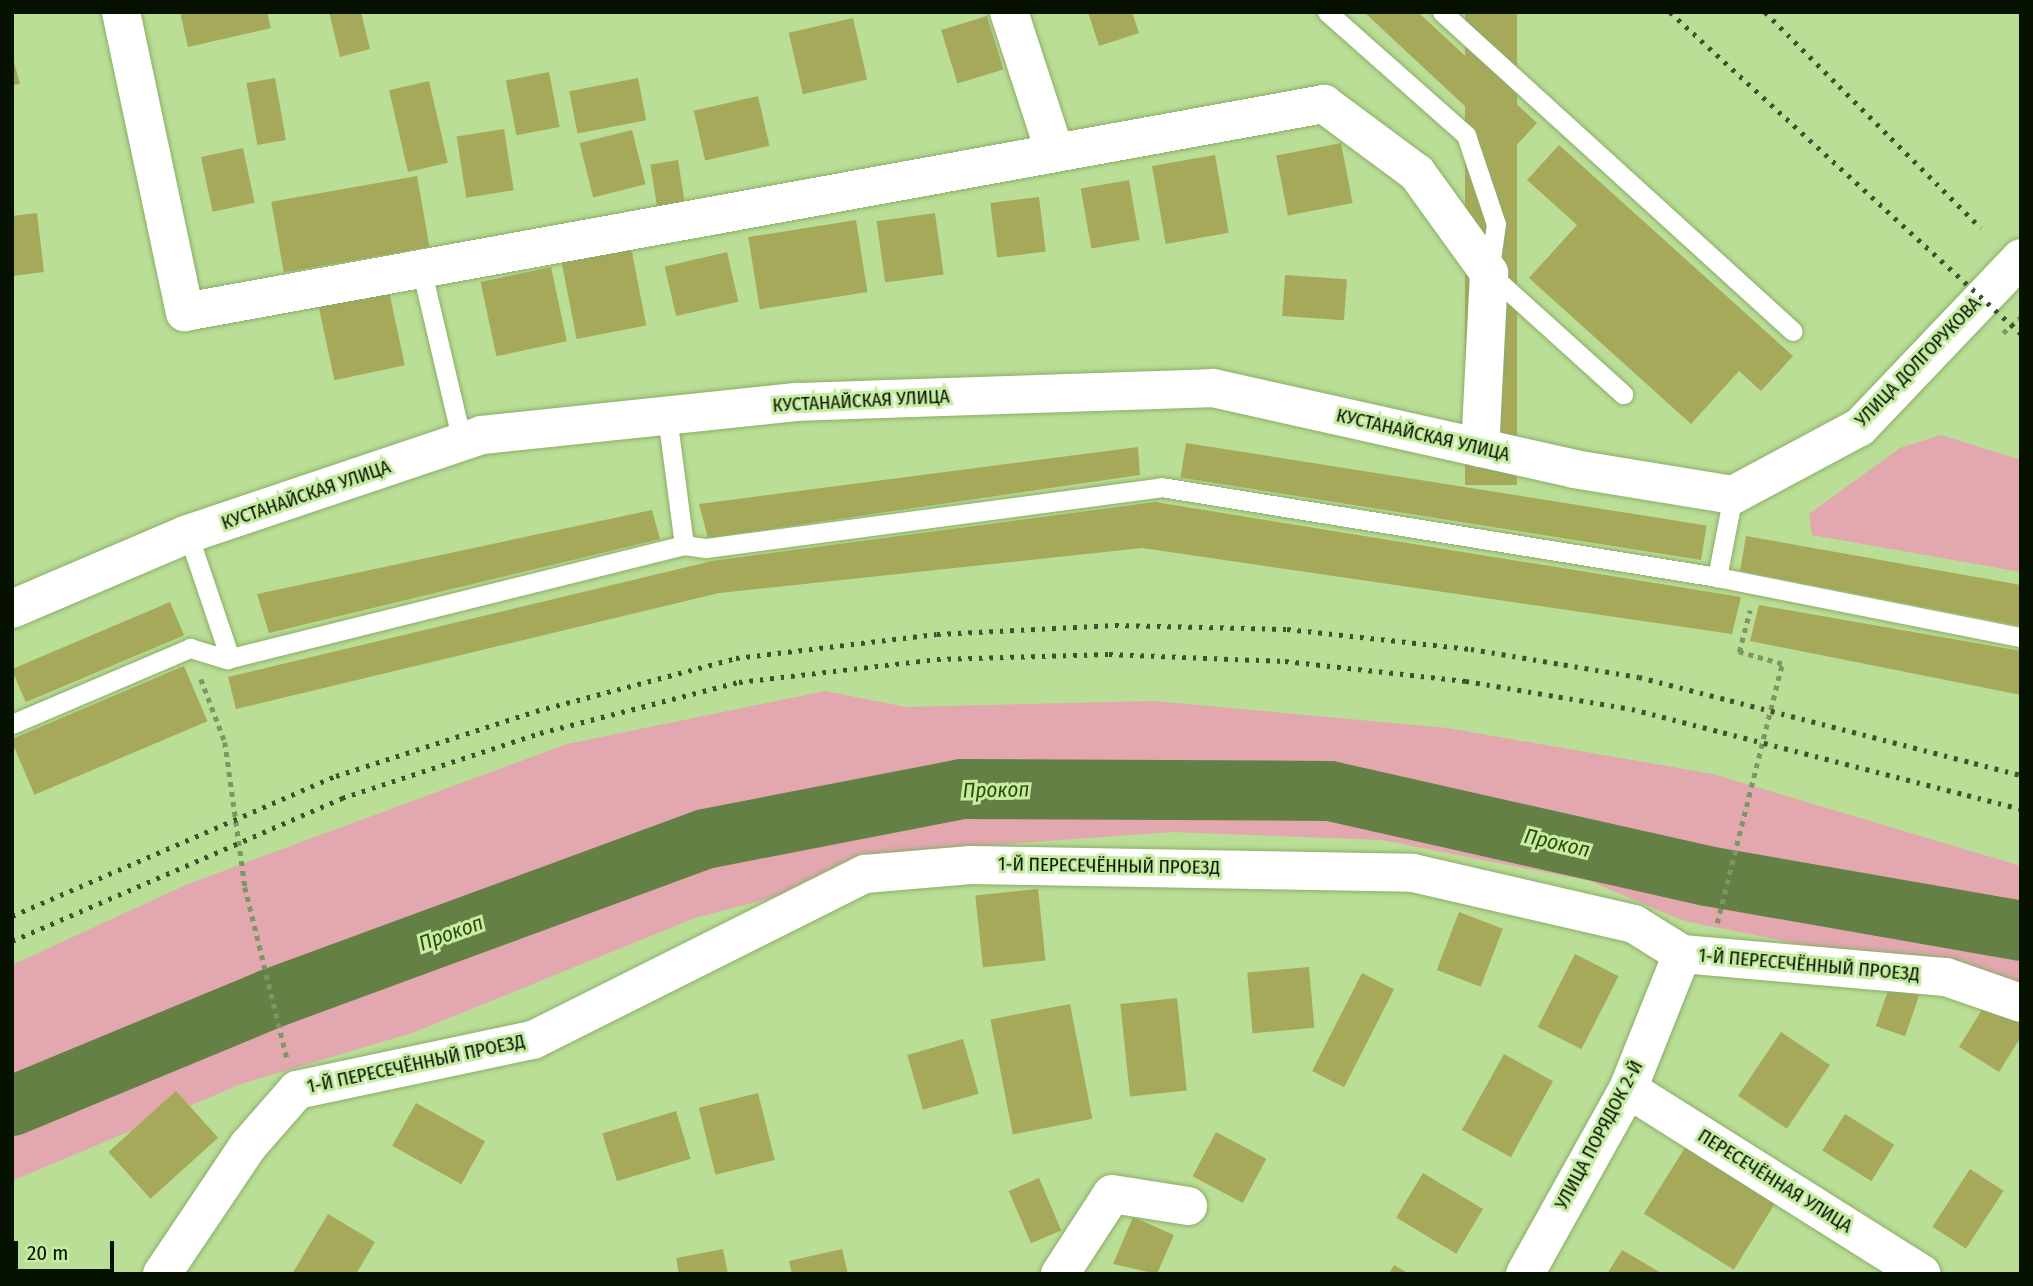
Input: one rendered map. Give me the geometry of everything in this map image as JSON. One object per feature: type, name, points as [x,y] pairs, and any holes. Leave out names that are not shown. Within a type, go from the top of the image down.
[{"type":"street","points":[[121,12],[186,312],[1324,104],[1418,173],[1489,273],[1480,448]]},
{"type":"street","points":[[1009,12],[1055,153]]},
{"type":"street","name":"УЛИЦА ДОЛГОРУКОВА","points":[[1732,495],[1860,427],[2021,258]]},
{"type":"street","name":"КУСТАНАЙСКАЯ УЛИЦА","points":[[12,609],[188,534],[462,442],[796,402],[1213,388],[1480,448],[1732,495]]},
{"type":"street","name":"1-Й ПЕРЕСЕЧЁННЫЙ ПРОЕЗД","points":[[162,1274],[248,1146],[297,1090],[533,1040],[865,874],[971,865],[1413,873],[1634,924],[1682,954],[1946,977],[2021,1003]]},
{"type":"street","name":"УЛИЦА ПОРЯДОК 2-Й","points":[[1525,1274],[1628,1089],[1682,954]]},
{"type":"street","name":"ПЕРЕСЕЧЁННАЯ УЛИЦА","points":[[1628,1089],[1922,1274]]},
{"type":"street","points":[[1060,1274],[1112,1194],[1188,1206]]},
{"type":"lane","points":[[1327,12],[1466,135],[1496,224],[1489,273],[1623,394]]},
{"type":"lane","points":[[1442,12],[1793,331]]},
{"type":"lane","points":[[421,268],[462,442]]},
{"type":"lane","points":[[667,416],[684,545]]},
{"type":"lane","points":[[12,724],[190,648],[230,658],[684,545],[706,548],[1161,487],[1717,577],[2021,637]]},
{"type":"lane","points":[[1717,577],[1732,495]]},
{"type":"lane","points":[[188,534],[230,658]]},
{"type":"path","points":[[2012,326],[2021,317]]},
{"type":"path","points":[[1716,927],[1782,664],[1739,652],[1756,585]]},
{"type":"path","points":[[190,648],[225,743],[245,887],[297,1090]]},
{"type":"shaded area","points":[[1941,435],[2021,460],[2021,572],[1812,535],[1809,514],[1900,448]]},
{"type":"shaded area","points":[[825,691],[906,707],[1154,701],[1447,728],[1713,774],[2021,866],[2021,988],[1684,921],[1590,881],[1382,840],[1172,832],[965,847],[695,918],[412,1033],[241,1084],[12,1181],[12,965],[188,884],[567,744]]},
{"type":"building","points":[[180,12],[267,12],[271,28],[188,47]]},
{"type":"building","points":[[329,12],[361,12],[370,49],[340,57]]},
{"type":"building","points":[[1088,12],[1132,12],[1139,33],[1099,46]]},
{"type":"building","points":[[1364,12],[1418,12],[1537,123],[1512,150]]},
{"type":"building","points":[[1465,12],[1517,12],[1517,485],[1465,485]]},
{"type":"building","points":[[987,16],[1003,70],[957,84],[941,30]]},
{"type":"building","points":[[853,18],[867,79],[803,94],[789,33]]},
{"type":"building","points":[[12,55],[20,84],[12,85]]},
{"type":"building","points":[[549,72],[560,127],[516,135],[506,80]]},
{"type":"building","points":[[275,78],[286,140],[257,145],[246,83]]},
{"type":"building","points":[[638,78],[646,120],[577,134],[569,91]]},
{"type":"building","points":[[429,81],[448,163],[408,172],[389,90]]},
{"type":"building","points":[[758,96],[769,146],[705,161],[694,111]]},
{"type":"building","points":[[504,129],[514,190],[466,198],[457,137]]},
{"type":"building","points":[[632,130],[646,184],[593,197],[580,143]]},
{"type":"building","points":[[1341,143],[1353,203],[1288,215],[1276,156]]},
{"type":"building","points":[[1559,145],[1793,356],[1761,391],[1739,371],[1691,424],[1529,278],[1577,225],[1527,180]]},
{"type":"building","points":[[243,148],[255,203],[213,212],[201,157]]},
{"type":"building","points":[[1215,155],[1229,233],[1166,244],[1152,166]]},
{"type":"building","points":[[678,160],[685,202],[657,207],[650,164]]},
{"type":"building","points":[[417,176],[430,247],[284,273],[271,202]]},
{"type":"building","points":[[1129,180],[1140,240],[1091,249],[1081,189]]},
{"type":"building","points":[[1039,197],[1046,252],[997,258],[990,203]]},
{"type":"building","points":[[37,213],[44,272],[12,276],[12,216]]},
{"type":"building","points":[[935,213],[944,274],[885,283],[877,221]]},
{"type":"building","points":[[856,220],[867,292],[760,309],[748,237]]},
{"type":"building","points":[[631,247],[646,326],[577,339],[561,261]]},
{"type":"building","points":[[727,252],[738,302],[676,316],[665,266]]},
{"type":"building","points":[[551,267],[567,341],[496,356],[481,282]]},
{"type":"building","points":[[1285,275],[1347,279],[1344,320],[1282,316]]},
{"type":"building","points":[[389,291],[405,365],[334,380],[319,306]]},
{"type":"building","points":[[1186,443],[1707,525],[1701,560],[1181,478]]},
{"type":"building","points":[[1138,447],[1140,475],[708,538],[699,504]]},
{"type":"building","points":[[1155,502],[1741,597],[1732,634],[1142,548],[719,593],[236,709],[228,677],[712,561]]},
{"type":"building","points":[[652,510],[660,539],[269,633],[257,594]]},
{"type":"building","points":[[1746,536],[2021,585],[2021,626],[1740,571]]},
{"type":"building","points":[[170,602],[184,635],[26,702],[12,669]]},
{"type":"building","points":[[1759,605],[2021,651],[2021,695],[1750,641]]},
{"type":"building","points":[[184,666],[207,721],[34,795],[12,739]]},
{"type":"building","points":[[1038,889],[1046,961],[983,967],[975,896]]},
{"type":"building","points":[[1459,912],[1503,929],[1481,987],[1437,970]]},
{"type":"building","points":[[1575,954],[1619,976],[1581,1049],[1538,1027]]},
{"type":"building","points":[[1309,967],[1314,1028],[1253,1033],[1247,972]]},
{"type":"building","points":[[1362,973],[1394,989],[1344,1087],[1312,1071]]},
{"type":"building","points":[[1893,976],[1922,986],[1905,1036],[1876,1026]]},
{"type":"building","points":[[1177,998],[1187,1090],[1130,1096],[1120,1004]]},
{"type":"building","points":[[1989,998],[2021,1017],[2021,1037],[1999,1072],[1959,1047]]},
{"type":"building","points":[[1070,1004],[1092,1119],[1013,1134],[990,1019]]},
{"type":"building","points":[[1781,1032],[1830,1065],[1787,1129],[1738,1096]]},
{"type":"building","points":[[963,1039],[979,1094],[923,1110],[907,1055]]},
{"type":"building","points":[[1504,1054],[1553,1081],[1511,1157],[1462,1130]]},
{"type":"building","points":[[176,1091],[218,1138],[151,1199],[108,1152]]},
{"type":"building","points":[[758,1093],[775,1160],[716,1175],[699,1108]]},
{"type":"building","points":[[416,1103],[485,1141],[461,1184],[392,1146]]},
{"type":"building","points":[[676,1111],[691,1159],[617,1181],[602,1134]]},
{"type":"building","points":[[1845,1114],[1894,1145],[1871,1181],[1822,1150]]},
{"type":"building","points":[[1216,1132],[1266,1159],[1243,1203],[1193,1176]]},
{"type":"building","points":[[1691,1138],[1781,1194],[1734,1270],[1644,1213]]},
{"type":"building","points":[[1970,1169],[2004,1191],[1966,1249],[1932,1227]]},
{"type":"building","points":[[1423,1173],[1483,1209],[1456,1254],[1396,1218]]},
{"type":"building","points":[[1039,1178],[1061,1230],[1031,1243],[1009,1191]]},
{"type":"building","points":[[328,1214],[375,1242],[356,1274],[292,1274]]},
{"type":"building","points":[[1133,1217],[1174,1235],[1157,1274],[1113,1264]]},
{"type":"building","points":[[723,1249],[728,1274],[679,1274],[676,1258]]},
{"type":"building","points":[[842,1249],[848,1274],[792,1274],[789,1261]]},
{"type":"building","points":[[1622,1250],[1663,1274],[1607,1274]]},
{"type":"building","points":[[1394,1265],[1409,1274],[1389,1274]]},
{"type":"waterway","name":"Прокоп","points":[[12,1106],[270,999],[705,839],[962,789],[1330,791],[1707,876],[2021,931]]},
{"type":"railway","points":[[1670,12],[2021,334]]},
{"type":"railway","points":[[1765,12],[1981,228]]},
{"type":"railway","points":[[12,916],[336,776],[536,711],[736,658],[937,634],[1115,625],[1287,629],[1471,649],[1639,677],[2021,775]]},
{"type":"railway","points":[[12,941],[342,798],[540,733],[739,682],[937,659],[1109,654],[1285,661],[1466,681],[1632,709],[2021,809]]}]
